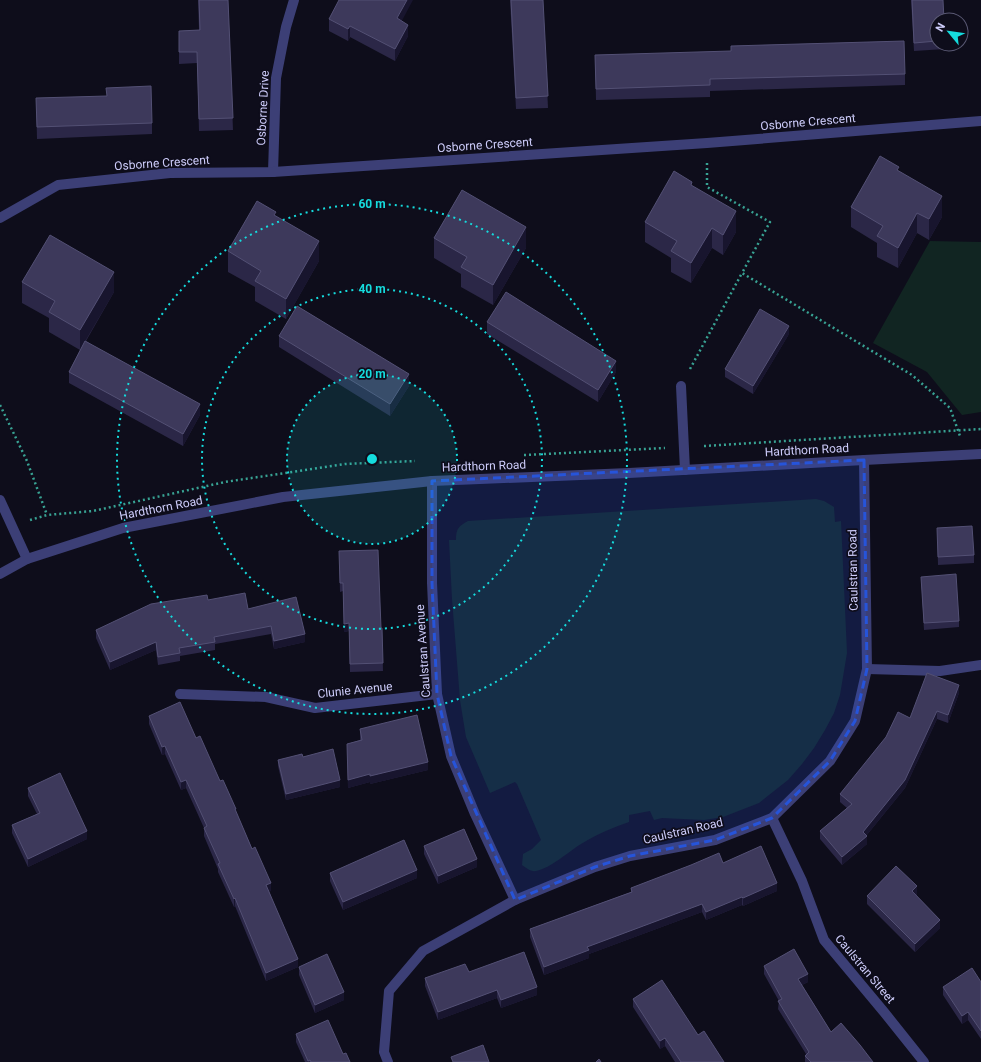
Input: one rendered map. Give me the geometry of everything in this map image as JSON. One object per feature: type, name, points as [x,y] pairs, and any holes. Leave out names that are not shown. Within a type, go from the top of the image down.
[{"type":"street","name":"Osborne Drive","points":[[273,172],[276,78],[286,28],[294,0]]},
{"type":"street","name":"Osborne Crescent","points":[[0,218],[58,185],[170,173],[273,172],[707,143],[981,121]]},
{"type":"street","points":[[682,386],[684,470]]},
{"type":"street","name":"Hardthorn Road","points":[[0,574],[27,559],[123,528],[283,498],[432,481],[629,473],[967,456],[981,454]]},
{"type":"street","name":"Caulstran Road","points":[[388,1062],[384,1052],[389,991],[423,951],[515,900],[595,867],[630,856],[715,840],[772,818],[830,761],[855,720],[868,669],[864,460]]},
{"type":"street","name":"Caulstran Avenue","points":[[432,481],[432,583],[437,694],[451,756],[475,814],[515,900]]},
{"type":"street","points":[[0,500],[27,559]]},
{"type":"street","points":[[868,669],[940,671],[981,665]]},
{"type":"street","name":"Clunie Avenue","points":[[180,694],[266,697],[315,708],[437,694]]},
{"type":"street","name":"Caulstran Street","points":[[772,818],[802,881],[824,940],[924,1062]]},
{"type":"path","points":[[682,386],[770,222],[707,187],[707,143]]},
{"type":"path","points":[[742,273],[912,375],[950,408],[967,456]]},
{"type":"path","points":[[0,404],[27,460],[47,515]]},
{"type":"highlighted area","points":[[864,460],[867,669],[855,721],[830,761],[772,818],[715,840],[630,856],[595,867],[515,900],[451,756],[437,694],[432,583],[432,481]]},
{"type":"green space","points":[[930,241],[981,242],[981,412],[962,415],[927,372],[873,343]]},
{"type":"green space","points":[[816,499],[824,501],[834,507],[835,522],[841,521],[847,653],[840,695],[834,713],[814,748],[802,764],[788,780],[759,803],[723,817],[704,820],[662,818],[654,820],[650,811],[629,815],[629,822],[593,837],[548,867],[534,871],[529,870],[522,865],[523,854],[532,849],[541,840],[517,784],[515,782],[490,793],[466,737],[460,700],[449,540],[456,540],[459,528],[462,524],[468,521]]},
{"type":"building","points":[[199,0],[228,0],[233,118],[199,119],[197,52],[179,52],[179,31],[200,30]]},
{"type":"building","points":[[339,0],[407,0],[397,18],[408,25],[395,49],[350,26],[348,29],[329,19]]},
{"type":"building","points":[[511,0],[543,0],[548,96],[516,98]]},
{"type":"building","points":[[912,0],[943,0],[944,12],[929,12],[929,42],[914,43]]},
{"type":"building","points":[[904,41],[905,74],[710,79],[710,85],[596,89],[595,55],[731,51],[731,46]]},
{"type":"building","points":[[151,86],[152,123],[37,127],[36,98],[107,96],[106,88]]},
{"type":"building","points":[[880,156],[899,167],[897,170],[942,196],[929,219],[917,213],[898,248],[877,236],[883,226],[851,207]]},
{"type":"building","points":[[674,171],[692,182],[691,185],[736,211],[723,235],[712,228],[691,263],[671,251],[677,241],[645,222]]},
{"type":"building","points":[[462,190],[526,227],[493,285],[461,267],[467,257],[434,238]]},
{"type":"building","points":[[257,201],[276,212],[274,215],[319,241],[286,299],[255,281],[261,271],[228,251]]},
{"type":"building","points":[[50,235],[114,272],[80,330],[49,312],[55,301],[22,282]]},
{"type":"building","points":[[506,292],[616,361],[598,390],[487,322]]},
{"type":"building","points":[[297,306],[409,374],[390,404],[279,336]]},
{"type":"building","points":[[760,309],[789,326],[753,386],[725,369]]},
{"type":"building","points":[[85,341],[200,404],[183,434],[69,372]]},
{"type":"building","points":[[972,526],[974,555],[938,557],[937,528]]},
{"type":"building","points":[[378,550],[383,663],[350,664],[349,623],[344,624],[343,583],[340,583],[339,551]]},
{"type":"building","points":[[956,574],[959,621],[924,623],[921,577]]},
{"type":"building","points":[[245,593],[248,609],[296,597],[305,634],[274,641],[271,626],[214,637],[215,642],[179,648],[180,653],[158,657],[156,642],[110,662],[96,630],[151,604],[207,595],[208,600]]},
{"type":"building","points":[[927,673],[959,685],[948,715],[937,711],[905,780],[863,832],[867,836],[842,857],[820,831],[852,804],[840,794],[886,737],[898,712],[910,718]]},
{"type":"building","points":[[180,702],[196,738],[200,736],[220,781],[223,780],[252,849],[255,847],[271,883],[266,885],[298,959],[266,973],[235,898],[234,899],[218,864],[220,863],[204,828],[207,826],[186,780],[181,782],[165,746],[162,747],[149,716]]},
{"type":"building","points":[[417,715],[428,762],[348,780],[347,744],[362,740],[360,729]]},
{"type":"building","points":[[333,749],[340,780],[286,794],[278,760],[302,754],[303,757]]},
{"type":"building","points":[[60,773],[87,831],[28,859],[12,825],[40,813],[28,788]]},
{"type":"building","points":[[464,829],[477,859],[438,876],[424,846]]},
{"type":"building","points":[[404,840],[417,870],[343,902],[330,873]]},
{"type":"building","points":[[761,846],[777,883],[706,912],[702,904],[587,947],[589,950],[544,967],[530,929],[632,892],[631,888],[719,853],[723,863]]},
{"type":"building","points":[[896,866],[917,886],[912,891],[940,920],[915,944],[867,896]]},
{"type":"building","points":[[794,949],[808,974],[798,979],[831,1032],[841,1023],[873,1062],[811,1062],[805,1056],[809,1052],[778,1001],[782,999],[764,966]]},
{"type":"building","points":[[524,952],[537,987],[501,1000],[497,990],[438,1012],[425,978],[465,964],[469,972]]},
{"type":"building","points":[[327,954],[344,992],[315,1005],[299,967]]},
{"type":"building","points":[[972,968],[981,982],[981,1031],[968,1012],[962,1016],[943,987]]},
{"type":"building","points":[[662,980],[698,1035],[704,1031],[724,1062],[681,1062],[665,1038],[660,1041],[633,999]]},
{"type":"building","points":[[328,1020],[343,1054],[346,1053],[350,1062],[308,1061],[296,1034]]},
{"type":"building","points":[[483,1045],[489,1062],[453,1062],[451,1057]]}]
